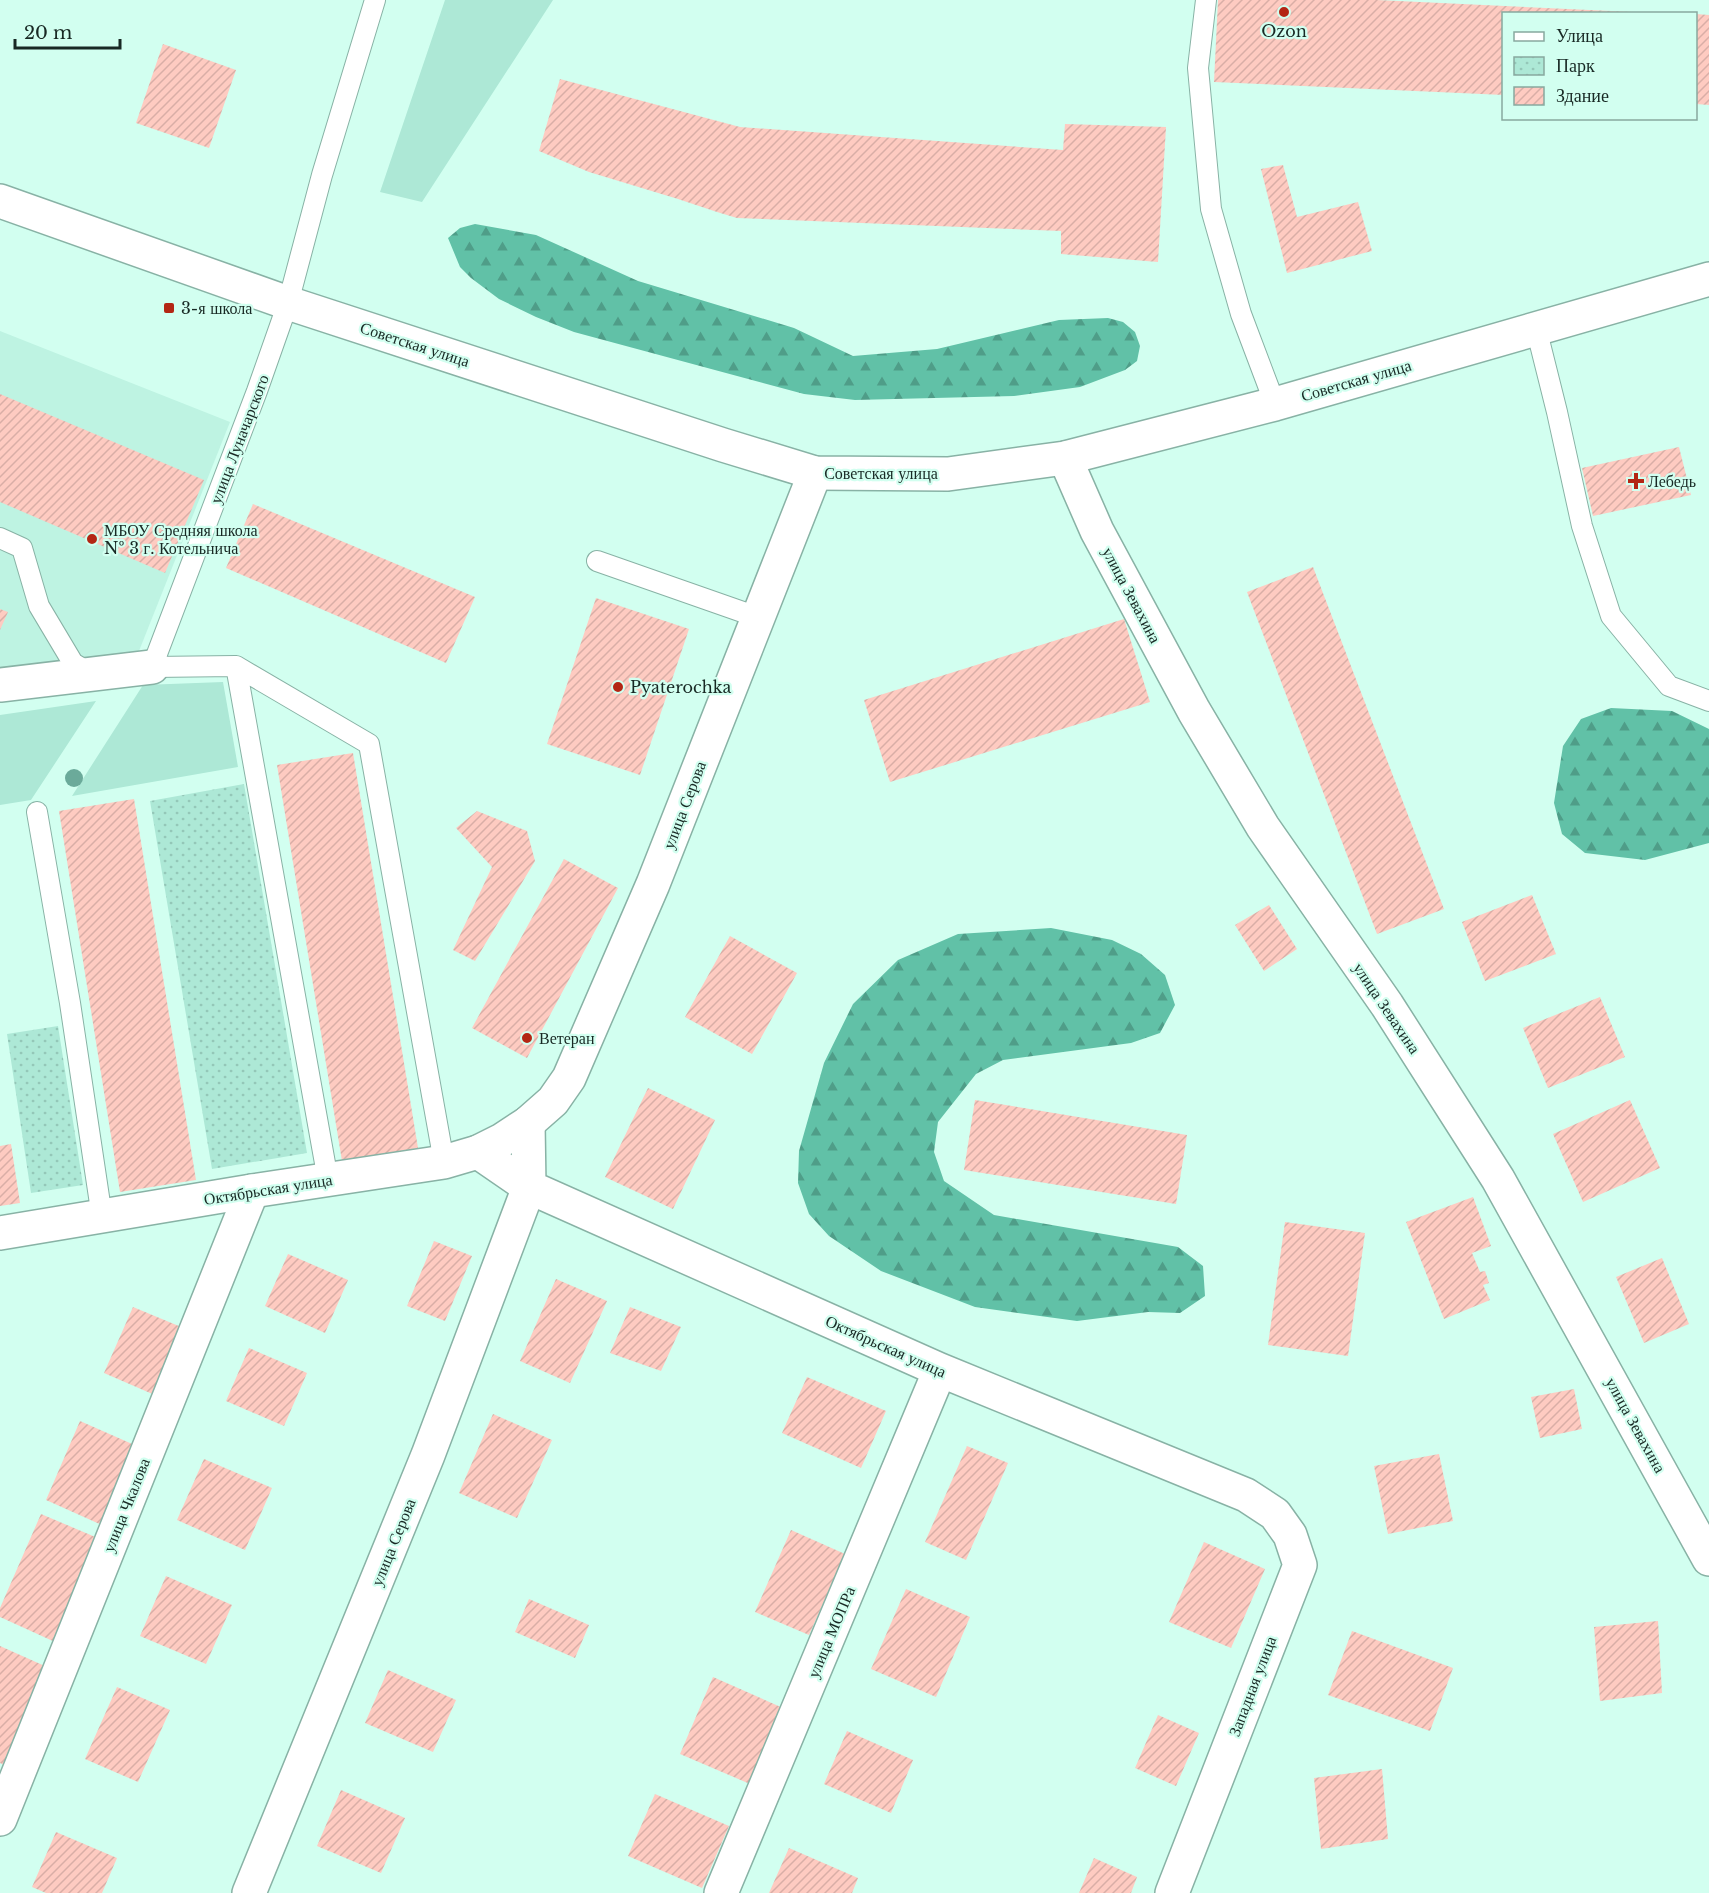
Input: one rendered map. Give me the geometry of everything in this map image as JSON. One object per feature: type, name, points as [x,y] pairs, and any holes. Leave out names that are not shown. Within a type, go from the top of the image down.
[{"type":"street","name":"Советская улица","points":[[0,201],[288,303],[815,473],[948,474],[1065,458],[1275,404],[1709,279]]},
{"type":"street","name":"улица Зевахина","points":[[1065,458],[1097,531],[1194,711],[1263,827],[1387,1005],[1498,1179],[1709,1559]]},
{"type":"street","name":"улица Серова","points":[[528,1123],[553,1101],[569,1078],[653,884],[815,473]]},
{"type":"street","points":[[0,685],[152,667]]},
{"type":"street","points":[[528,1123],[529,1187]]},
{"type":"street","name":"Октябрьская улица","points":[[0,1233],[444,1162],[478,1152],[528,1123]]},
{"type":"street","name":"Октябрьская улица","points":[[478,1152],[529,1187],[940,1370],[1246,1495]]},
{"type":"street","name":"улица Серова","points":[[249,1893],[428,1455],[529,1187]]},
{"type":"street","name":"улица Чкалова","points":[[0,1819],[252,1191]]},
{"type":"street","name":"улица МОПРа","points":[[721,1893],[940,1370]]},
{"type":"street","name":"Западная улица","points":[[1172,1893],[1300,1565],[1290,1535],[1275,1514],[1246,1495]]},
{"type":"lane","name":"улица Луначарского","points":[[152,667],[288,303],[322,175],[375,0]]},
{"type":"lane","points":[[1206,0],[1198,68],[1211,209],[1241,314],[1275,404]]},
{"type":"lane","points":[[1536,328],[1582,526],[1611,616],[1669,686],[1709,701]]},
{"type":"lane","points":[[0,538],[22,548],[39,606],[73,663],[93,675]]},
{"type":"lane","points":[[597,561],[758,617]]},
{"type":"lane","points":[[236,666],[328,1180]]},
{"type":"lane","points":[[152,667],[236,666],[369,744],[444,1162]]},
{"type":"lane","points":[[37,812],[102,1217]]},
{"type":"shaded area","name":"МБОУ Средняя школа № 3 г. Котельнича","points":[[0,331],[230,422],[137,656],[0,670]]},
{"type":"green space","points":[[445,0],[553,0],[422,202],[380,192]]},
{"type":"green space","points":[[475,224],[536,235],[638,281],[794,328],[853,356],[937,349],[1059,320],[1108,318],[1123,322],[1135,332],[1140,346],[1137,361],[1125,370],[1080,387],[1014,396],[855,400],[804,394],[574,332],[499,299],[460,267],[448,238],[460,228]]},
{"type":"green space","points":[[223,682],[238,767],[72,796],[143,685]]},
{"type":"green space","points":[[96,701],[31,800],[0,805],[0,715]]},
{"type":"green space","points":[[1611,708],[1672,711],[1709,729],[1709,843],[1645,860],[1585,853],[1562,834],[1554,803],[1563,746],[1581,719]]},
{"type":"green space","points":[[244,784],[307,1153],[212,1169],[150,801]]},
{"type":"green space","points":[[1051,928],[1112,940],[1141,954],[1165,975],[1175,1005],[1160,1033],[1131,1043],[1003,1060],[976,1074],[938,1122],[934,1152],[944,1181],[994,1215],[1178,1247],[1203,1266],[1205,1296],[1180,1313],[1148,1312],[1077,1321],[975,1307],[881,1271],[829,1236],[809,1214],[798,1183],[799,1151],[824,1063],[853,1004],[898,960],[958,934]]},
{"type":"green space","points":[[58,1026],[83,1185],[31,1193],[7,1034]]},
{"type":"building","points":[[1218,0],[1377,0],[1633,12],[1502,12],[1502,95],[1214,82]]},
{"type":"building","points":[[1697,14],[1709,15],[1709,105],[1697,104]]},
{"type":"building","points":[[163,44],[236,70],[209,148],[136,123]]},
{"type":"building","points":[[560,79],[740,127],[1063,150],[1065,124],[1166,127],[1158,262],[1061,254],[1061,231],[737,218],[717,212],[589,172],[539,151]]},
{"type":"building","points":[[1283,165],[1297,217],[1358,202],[1372,251],[1287,273],[1261,169]]},
{"type":"building","points":[[0,394],[204,480],[165,573],[0,502]]},
{"type":"building","points":[[1679,447],[1691,495],[1593,516],[1582,468]]},
{"type":"building","points":[[253,504],[475,597],[446,663],[226,568]]},
{"type":"building","points":[[1313,567],[1444,909],[1377,934],[1247,592]]},
{"type":"building","points":[[596,598],[689,629],[640,775],[547,744]]},
{"type":"building","points":[[0,609],[8,612],[0,630]]},
{"type":"building","points":[[1124,619],[1150,702],[890,782],[864,700]]},
{"type":"building","points":[[353,753],[418,1148],[342,1161],[277,765]]},
{"type":"building","points":[[134,799],[196,1180],[120,1192],[59,811]]},
{"type":"building","points":[[477,811],[527,831],[535,861],[475,961],[453,950],[492,867],[456,828]]},
{"type":"building","points":[[564,859],[618,888],[527,1058],[472,1028]]},
{"type":"building","points":[[1532,895],[1556,954],[1485,981],[1462,922]]},
{"type":"building","points":[[1269,905],[1297,949],[1264,971],[1235,925]]},
{"type":"building","points":[[730,936],[797,973],[752,1054],[685,1017]]},
{"type":"building","points":[[1600,997],[1625,1057],[1548,1088],[1523,1028]]},
{"type":"building","points":[[648,1088],[715,1120],[673,1209],[605,1177]]},
{"type":"building","points":[[975,1100],[1187,1135],[1176,1204],[964,1170]]},
{"type":"building","points":[[1630,1100],[1660,1168],[1583,1202],[1553,1134]]},
{"type":"building","points":[[11,1144],[20,1203],[0,1206],[0,1146]]},
{"type":"building","points":[[1473,1197],[1491,1246],[1472,1253],[1480,1272],[1485,1271],[1489,1283],[1483,1285],[1490,1300],[1444,1319],[1406,1222]]},
{"type":"building","points":[[1285,1222],[1365,1233],[1348,1356],[1268,1345]]},
{"type":"building","points":[[434,1241],[472,1256],[445,1321],[407,1306]]},
{"type":"building","points":[[288,1254],[348,1280],[325,1333],[265,1306]]},
{"type":"building","points":[[1662,1258],[1689,1324],[1644,1343],[1616,1277]]},
{"type":"building","points":[[556,1279],[607,1301],[570,1383],[520,1361]]},
{"type":"building","points":[[133,1307],[186,1329],[157,1396],[104,1373]]},
{"type":"building","points":[[630,1307],[681,1327],[661,1371],[610,1353]]},
{"type":"building","points":[[249,1348],[307,1373],[284,1426],[226,1401]]},
{"type":"building","points":[[807,1377],[886,1411],[861,1468],[782,1433]]},
{"type":"building","points":[[1574,1389],[1582,1429],[1540,1438],[1531,1397]]},
{"type":"building","points":[[493,1414],[552,1440],[517,1518],[459,1493]]},
{"type":"building","points":[[80,1421],[139,1447],[104,1526],[46,1500]]},
{"type":"building","points":[[967,1446],[1008,1463],[966,1560],[925,1542]]},
{"type":"building","points":[[1439,1454],[1453,1521],[1388,1534],[1374,1466]]},
{"type":"building","points":[[204,1459],[272,1488],[245,1550],[177,1520]]},
{"type":"building","points":[[41,1514],[100,1539],[55,1642],[0,1617],[0,1608]]},
{"type":"building","points":[[791,1530],[845,1554],[809,1635],[755,1612]]},
{"type":"building","points":[[1204,1542],[1265,1569],[1231,1648],[1169,1622]]},
{"type":"building","points":[[166,1576],[232,1605],[206,1664],[140,1636]]},
{"type":"building","points":[[906,1589],[970,1617],[936,1697],[871,1669]]},
{"type":"building","points":[[529,1599],[589,1625],[575,1658],[515,1632]]},
{"type":"building","points":[[1658,1621],[1662,1693],[1600,1701],[1594,1627]]},
{"type":"building","points":[[1352,1631],[1453,1668],[1430,1731],[1328,1695]]},
{"type":"building","points":[[0,1646],[47,1667],[4,1765],[0,1763]]},
{"type":"building","points":[[388,1670],[456,1700],[433,1752],[365,1723]]},
{"type":"building","points":[[713,1677],[783,1708],[750,1784],[680,1754]]},
{"type":"building","points":[[117,1687],[170,1710],[138,1782],[85,1759]]},
{"type":"building","points":[[1158,1715],[1199,1733],[1176,1786],[1135,1768]]},
{"type":"building","points":[[847,1731],[913,1760],[891,1813],[824,1784]]},
{"type":"building","points":[[1382,1769],[1388,1839],[1321,1849],[1314,1778]]},
{"type":"building","points":[[341,1790],[405,1818],[381,1873],[317,1846]]},
{"type":"building","points":[[655,1794],[729,1826],[702,1888],[628,1856]]},
{"type":"building","points":[[56,1832],[117,1858],[102,1893],[46,1893],[32,1887]]},
{"type":"building","points":[[789,1848],[858,1878],[852,1893],[769,1893]]},
{"type":"building","points":[[1094,1858],[1137,1877],[1131,1893],[1079,1893]]},
{"type":"place","name":"Ozon","points":[[1284,12]]},
{"type":"place","name":"3-я школа","points":[[169,308]]},
{"type":"place","name":"Лебедь","points":[[1636,481]]},
{"type":"place","name":"МБОУ Средняя школа № 3 г. Котельнича","points":[[92,539]]},
{"type":"place","name":"Pyaterochka","points":[[618,687]]},
{"type":"place","name":"Ветеран","points":[[527,1038]]}]
